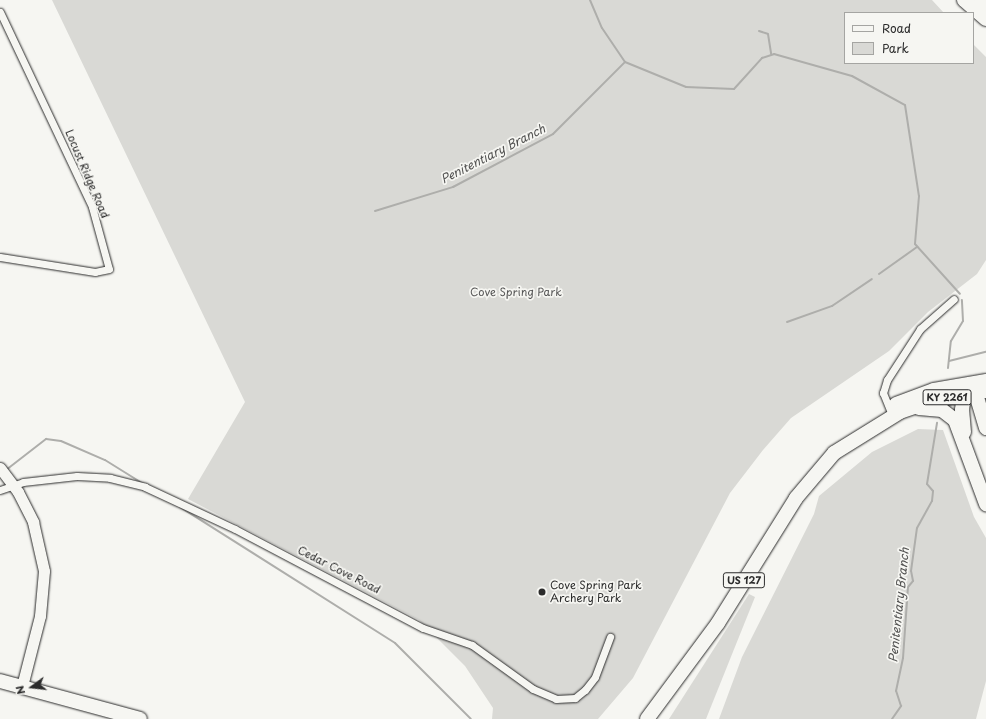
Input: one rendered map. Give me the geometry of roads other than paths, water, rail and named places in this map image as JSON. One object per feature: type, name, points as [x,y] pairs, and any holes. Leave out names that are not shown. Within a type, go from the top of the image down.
[{"type":"highway","points":[[964,0],[986,19]]},
{"type":"highway","points":[[981,0],[986,4]]},
{"type":"highway","points":[[975,387],[986,428]]},
{"type":"highway","points":[[966,443],[962,418],[975,387]]},
{"type":"highway","name":"US 127","points":[[647,719],[718,623],[796,498],[844,444],[850,434],[920,394],[975,387]]},
{"type":"highway","name":"KY 2261","points":[[908,409],[975,387]]},
{"type":"highway","name":"US 127","points":[[890,412],[908,409],[931,408],[949,414],[966,443],[986,504]]},
{"type":"highway","points":[[0,681],[140,719]]},
{"type":"street","name":"Locust Ridge Road","points":[[0,12],[92,207],[109,268],[95,272],[0,257]]},
{"type":"street","points":[[890,412],[884,389],[890,375],[920,329],[954,299]]},
{"type":"street","points":[[0,468],[13,484],[33,522],[44,571],[40,616],[22,686]]},
{"type":"street","name":"Cedar Cove Road","points":[[0,490],[13,484],[88,476],[122,480],[151,490],[235,529],[423,628],[472,645],[533,689],[556,699],[575,698],[585,690],[595,677],[610,637]]},
{"type":"waterway","name":"Penitentiary Branch","points":[[590,0],[602,28],[625,62],[686,87],[734,89],[762,58],[774,54],[852,76],[905,105],[919,196],[915,244],[960,294]]},
{"type":"waterway","points":[[759,31],[768,34],[771,54]]},
{"type":"waterway","name":"Penitentiary Branch","points":[[375,211],[453,187],[553,134],[625,62]]},
{"type":"waterway","points":[[879,274],[917,247]]},
{"type":"waterway","points":[[787,322],[832,306],[872,279]]},
{"type":"waterway","name":"Penitentiary Branch","points":[[948,368],[951,341],[963,321],[962,300]]},
{"type":"waterway","points":[[949,361],[986,352]]},
{"type":"waterway","name":"Penitentiary Branch","points":[[892,719],[901,706],[896,691],[903,658],[908,587],[913,581],[911,571],[917,528],[932,501],[933,491],[927,484],[937,423]]},
{"type":"waterway","points":[[6,470],[46,439],[61,441],[105,460],[142,483]]},
{"type":"waterway","points":[[180,507],[395,643],[471,719]]},
{"type":"place","name":"Cove Spring Park Archery Park","points":[[542,592]]},
{"type":"park label","name":"Cove Spring Park","points":[[516,292]]}]
